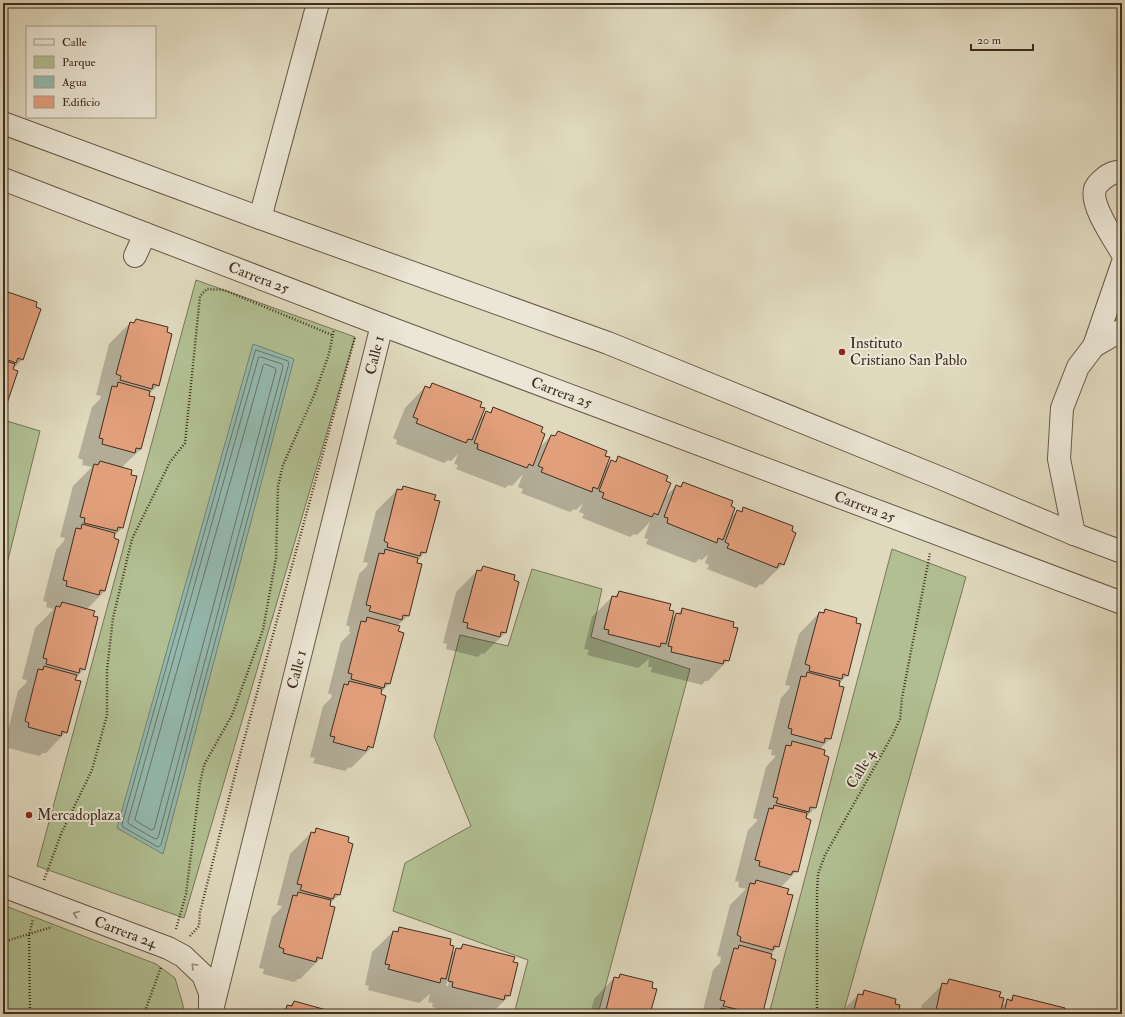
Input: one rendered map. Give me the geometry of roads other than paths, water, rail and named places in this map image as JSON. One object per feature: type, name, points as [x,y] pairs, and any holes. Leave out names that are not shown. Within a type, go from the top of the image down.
[{"type":"street","points":[[260,218],[318,3]]},
{"type":"street","points":[[3,123],[260,218],[608,343],[936,476],[1074,534],[1122,552]]},
{"type":"street","points":[[1122,171],[1113,173],[1101,181],[1095,188],[1094,197],[1098,209],[1122,253]]},
{"type":"street","name":"Carrera 25","points":[[3,179],[382,325],[1122,603]]},
{"type":"street","points":[[135,256],[145,234]]},
{"type":"street","points":[[1074,534],[1060,459],[1062,408],[1078,367],[1094,346],[1122,265]]},
{"type":"street","name":"Calle 1","points":[[210,1014],[382,325]]},
{"type":"street","points":[[1094,346],[1122,330]]},
{"type":"street","name":"Carrera 24","points":[[3,886],[168,948],[183,956],[203,975],[210,993],[210,1014]]},
{"type":"water","points":[[253,344],[294,359],[163,854],[117,828]]},
{"type":"place","name":"Instituto Cristiano San Pablo","points":[[842,352]]},
{"type":"place","name":"Mercadoplaza","points":[[29,815]]}]
